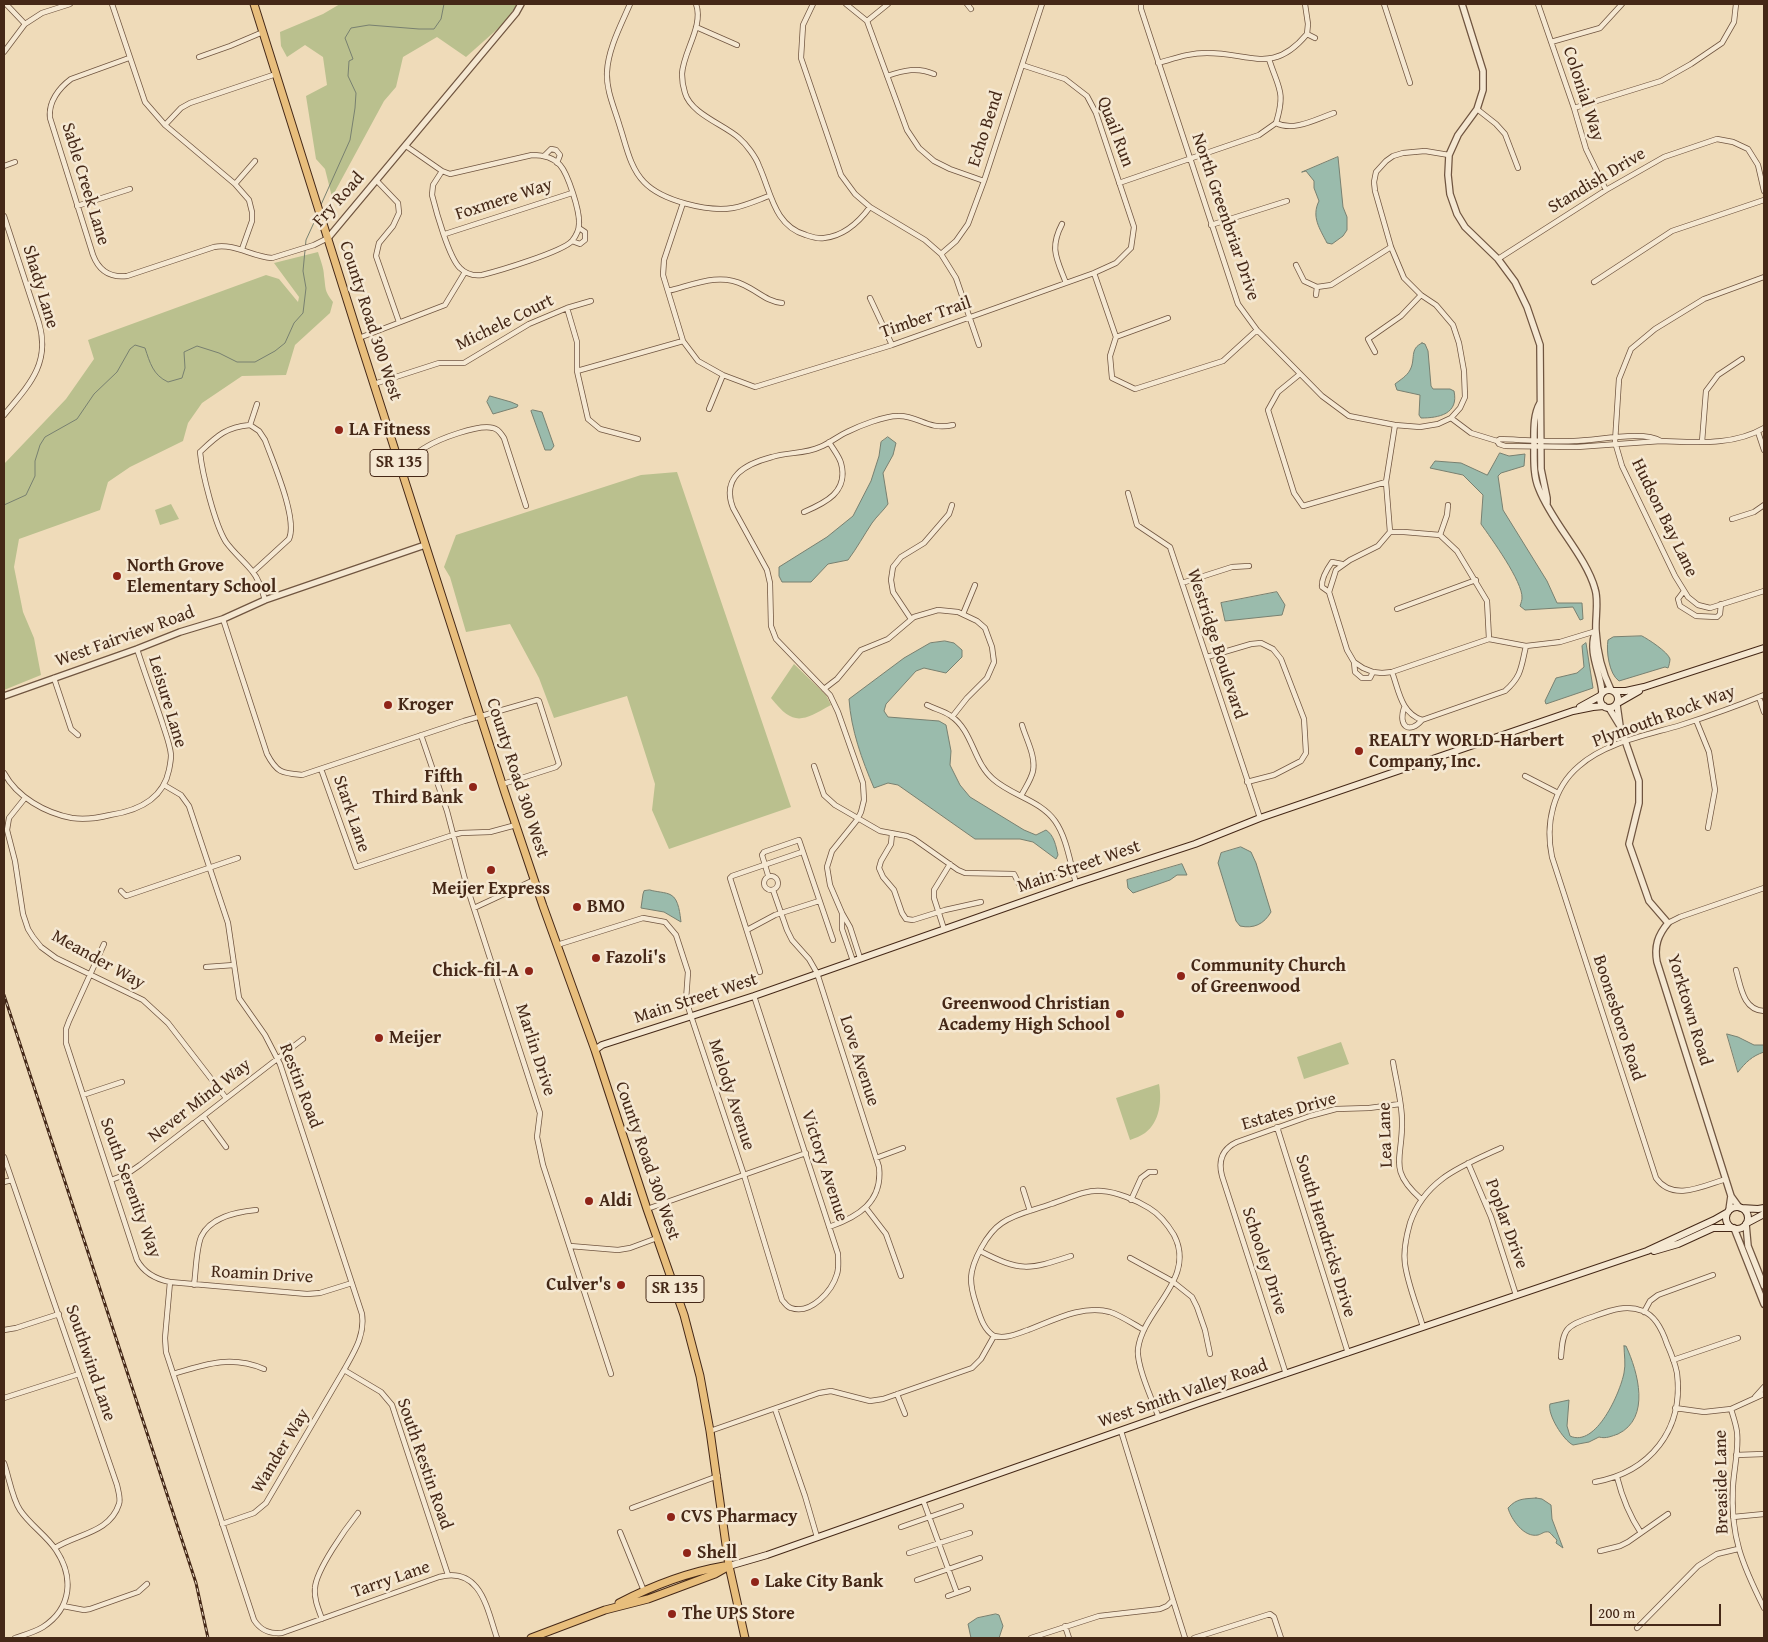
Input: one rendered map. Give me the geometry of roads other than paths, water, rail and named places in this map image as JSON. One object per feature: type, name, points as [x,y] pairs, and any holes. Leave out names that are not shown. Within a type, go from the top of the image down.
[{"type":"main road","name":"County Road 300 West","points":[[254,4],[358,338],[534,880],[684,1316],[700,1376],[710,1431],[718,1476],[729,1566]]},
{"type":"main road","name":"Main Street West","points":[[1573,711],[1601,695],[1613,691],[1626,691],[1644,687],[1764,648]]},
{"type":"main road","name":"Main Street West","points":[[594,1050],[602,1045],[754,996],[1076,883],[1196,844],[1260,818],[1573,711],[1618,704],[1644,687]]},
{"type":"main road","points":[[1613,691],[1618,696],[1618,704]]},
{"type":"main road","points":[[1601,695],[1606,707]]},
{"type":"main road","points":[[1764,1208],[1733,1208],[1728,1211],[1726,1220],[1733,1228],[1741,1228],[1746,1223],[1764,1214]]},
{"type":"main road","points":[[1740,1208],[1747,1214],[1746,1223]]},
{"type":"main road","name":"West Smith Valley Road","points":[[530,1638],[605,1610],[644,1591],[711,1568],[729,1566],[767,1555],[1158,1418],[1648,1251],[1714,1220],[1728,1211]]},
{"type":"main road","name":"West Smith Valley Road","points":[[1648,1251],[1673,1246],[1713,1228],[1733,1228]]},
{"type":"main road","name":"West Smith Valley Road","points":[[605,1610],[648,1599],[715,1574],[729,1566]]},
{"type":"main road","name":"SR 135","points":[[729,1566],[745,1638]]},
{"type":"street","points":[[6,4],[25,24]]},
{"type":"street","points":[[4,52],[25,24],[42,13],[70,4]]},
{"type":"street","points":[[112,4],[145,102],[165,125],[235,184],[247,197],[252,212],[251,225],[242,250]]},
{"type":"street","name":"Fry Road","points":[[106,272],[119,277],[128,276],[214,247],[223,246],[272,258],[314,245],[328,238],[516,13],[521,4]]},
{"type":"street","points":[[630,4],[610,52],[607,71],[608,90],[633,165],[644,182],[654,190],[683,202],[708,209],[734,208],[769,196]]},
{"type":"street","points":[[696,4],[698,8],[696,27],[682,74],[685,94],[697,109],[740,138],[759,164],[769,196],[777,213],[788,226],[798,233],[817,238],[831,237],[860,220],[870,207]]},
{"type":"street","points":[[813,4],[803,25],[801,58],[842,175],[855,194],[870,207],[925,240],[941,254],[956,278],[979,345]]},
{"type":"street","points":[[846,4],[867,20],[907,130],[919,148],[934,161],[984,181]]},
{"type":"street","points":[[867,20],[888,4]]},
{"type":"street","points":[[967,4],[971,10]]},
{"type":"street","name":"Echo Bend","points":[[941,254],[956,241],[968,224],[1042,4]]},
{"type":"street","name":"North Greenbriar Drive","points":[[1141,4],[1189,159],[1238,304],[1257,330],[1322,396],[1348,416],[1395,425],[1420,427],[1438,424],[1451,418]]},
{"type":"street","points":[[1158,63],[1188,54],[1210,53],[1269,59],[1281,56],[1292,50],[1307,34],[1308,24],[1305,4]]},
{"type":"street","points":[[1384,4],[1410,83]]},
{"type":"street","points":[[1462,4],[1483,71],[1483,90],[1477,110],[1464,124],[1448,155],[1450,194],[1457,214],[1465,227],[1498,259],[1515,282],[1527,307],[1540,345],[1541,469],[1547,498],[1546,503]]},
{"type":"street","name":"Colonial Way","points":[[1538,4],[1574,108],[1586,150],[1606,190]]},
{"type":"street","points":[[1551,42],[1600,28],[1622,4]]},
{"type":"street","points":[[1574,108],[1661,81],[1691,64],[1722,43],[1734,22],[1736,4]]},
{"type":"street","points":[[696,27],[737,45]]},
{"type":"street","points":[[199,57],[263,32]]},
{"type":"street","points":[[1307,34],[1315,38]]},
{"type":"street","name":"Sable Creek Lane","points":[[106,272],[99,267],[93,255],[50,118],[50,105],[64,84],[75,76],[129,58]]},
{"type":"street","points":[[1119,183],[1258,135],[1276,122],[1281,106],[1281,92],[1269,59]]},
{"type":"street","name":"Quail Run","points":[[1022,65],[1066,79],[1086,96],[1096,113],[1134,227],[1131,248]]},
{"type":"street","points":[[887,76],[904,70],[923,69],[934,74]]},
{"type":"street","points":[[165,125],[181,108],[190,102],[276,74]]},
{"type":"street","points":[[1477,110],[1496,124],[1505,134],[1518,168]]},
{"type":"street","points":[[1276,122],[1292,127],[1334,113]]},
{"type":"street","name":"Standish Drive","points":[[1498,259],[1606,190],[1664,156],[1716,139],[1732,142],[1748,149],[1758,165],[1764,191]]},
{"type":"street","points":[[406,146],[442,171],[455,173],[532,155],[551,158],[558,163],[564,172],[572,193],[578,213],[579,228],[576,235],[566,246],[558,250],[486,274],[474,275],[465,272],[454,260],[432,191],[434,182],[442,171]]},
{"type":"street","points":[[544,156],[552,149],[556,150],[560,155],[558,163]]},
{"type":"street","points":[[1448,155],[1425,151],[1403,153],[1386,160],[1376,172],[1375,192],[1391,247],[1404,278],[1421,295],[1436,304],[1452,325],[1460,343],[1465,397],[1460,408],[1451,418],[1471,433],[1496,441],[1500,439],[1534,443],[1541,447],[1578,447],[1650,437],[1661,441],[1732,441],[1764,428]]},
{"type":"street","points":[[235,184],[255,161]]},
{"type":"street","points":[[4,166],[15,162]]},
{"type":"street","points":[[377,181],[398,203],[400,214],[379,243],[376,256],[399,322]]},
{"type":"street","points":[[78,206],[130,189]]},
{"type":"street","name":"Foxmere Way","points":[[445,234],[572,193]]},
{"type":"street","points":[[1594,282],[1672,231],[1764,200]]},
{"type":"street","points":[[1211,225],[1287,201]]},
{"type":"street","points":[[577,371],[683,341],[663,275],[664,260],[683,202]]},
{"type":"street","name":"Shady Lane","points":[[4,216],[41,331],[42,348],[40,363],[34,377],[4,415]]},
{"type":"street","points":[[1062,224],[1055,237],[1054,253],[1066,283]]},
{"type":"street","points":[[572,241],[580,244],[585,240],[585,232],[579,228]]},
{"type":"street","points":[[1296,265],[1304,281],[1317,287],[1330,284],[1391,247]]},
{"type":"street","name":"Timber Trail","points":[[683,341],[698,361],[723,375],[755,387],[892,345],[1094,273],[1116,262],[1131,248]]},
{"type":"street","points":[[358,338],[445,305],[465,272]]},
{"type":"street","points":[[1094,273],[1116,337],[1110,356],[1112,378],[1135,389],[1223,361],[1257,330]]},
{"type":"street","points":[[1615,441],[1619,379],[1631,349],[1655,329],[1704,299],[1764,278]]},
{"type":"street","points":[[668,291],[712,279],[728,280],[743,284],[772,302],[782,303]]},
{"type":"street","points":[[1316,295],[1317,287]]},
{"type":"street","points":[[1375,352],[1368,339],[1401,316],[1421,295]]},
{"type":"street","points":[[870,298],[892,345]]},
{"type":"street","name":"Michele Court","points":[[374,384],[439,363],[464,363],[529,324],[567,308],[591,301]]},
{"type":"street","points":[[567,308],[577,342],[577,371],[588,418],[600,430],[638,439]]},
{"type":"street","points":[[1116,337],[1168,318]]},
{"type":"street","points":[[1702,442],[1706,391],[1718,375],[1742,359]]},
{"type":"street","points":[[1300,374],[1278,392],[1268,410],[1294,493],[1303,506],[1386,482]]},
{"type":"street","points":[[709,409],[723,375]]},
{"type":"street","points":[[1540,403],[1536,410],[1534,443],[1536,478],[1539,490],[1554,518],[1585,566],[1596,590],[1596,631],[1604,672],[1613,691]]},
{"type":"street","points":[[250,425],[257,404]]},
{"type":"street","points":[[856,960],[850,927],[842,913],[828,877],[829,858],[832,851],[858,818],[864,800],[862,782],[838,712],[830,695],[780,645],[773,632],[769,576],[733,508],[729,491],[735,476],[748,466],[772,457],[812,450],[854,428],[896,416],[903,416],[932,426],[953,425]]},
{"type":"street","points":[[253,572],[289,540],[292,533],[292,525],[287,504],[265,440],[250,425],[237,426],[221,433],[200,452],[201,467],[217,521],[225,540],[253,572],[260,584],[265,600]]},
{"type":"street","points":[[1374,672],[1370,678],[1362,678],[1355,672],[1354,662],[1347,650],[1329,592],[1336,570],[1342,564],[1378,546],[1390,532],[1386,482],[1395,425]]},
{"type":"street","points":[[400,465],[431,444],[466,431],[483,427],[494,428],[504,438],[526,506]]},
{"type":"street","points":[[1758,432],[1764,450]]},
{"type":"street","points":[[1534,443],[1541,440],[1615,441]]},
{"type":"street","name":"Hudson Bay Lane","points":[[1615,441],[1622,466],[1684,591],[1698,605],[1710,608],[1721,604]]},
{"type":"street","points":[[804,512],[828,501],[838,490],[841,483],[841,464],[829,442]]},
{"type":"street","name":"Westridge Boulevard","points":[[1128,493],[1137,525],[1170,547],[1260,818]]},
{"type":"street","points":[[911,619],[893,592],[891,580],[893,567],[901,556],[924,543],[948,514],[952,505]]},
{"type":"street","points":[[1440,535],[1447,515],[1448,505]]},
{"type":"street","points":[[1732,519],[1754,512],[1764,505]]},
{"type":"street","points":[[1390,532],[1440,535],[1457,551],[1487,601],[1489,639]]},
{"type":"street","name":"West Fairview Road","points":[[4,696],[137,650],[180,632],[224,619],[265,600],[425,545]]},
{"type":"street","points":[[1329,592],[1322,587],[1325,573],[1332,562],[1342,564]]},
{"type":"street","points":[[1182,583],[1232,567],[1248,566]]},
{"type":"street","points":[[1398,608],[1476,580]]},
{"type":"street","points":[[963,614],[975,585]]},
{"type":"street","points":[[1684,591],[1678,599],[1680,606],[1696,616],[1717,617],[1720,614],[1721,604],[1764,591]]},
{"type":"street","points":[[824,689],[837,678],[861,650],[888,639],[911,619],[920,614],[947,610],[963,614],[977,621],[985,628],[992,647],[994,662],[987,678],[967,698],[952,717]]},
{"type":"street","points":[[224,619],[267,754],[274,767],[287,774],[302,775],[481,716],[537,700],[559,762],[556,767],[503,784]]},
{"type":"street","points":[[1354,662],[1374,672],[1392,672],[1489,639],[1526,646],[1560,642],[1596,631]]},
{"type":"street","points":[[1596,631],[1593,640],[1593,652],[1601,695]]},
{"type":"street","points":[[1208,657],[1251,644],[1261,643],[1273,649],[1281,660],[1304,719],[1306,753],[1300,761],[1274,775],[1247,782]]},
{"type":"street","points":[[1404,708],[1401,716],[1402,721],[1410,728],[1415,727],[1422,720],[1505,691],[1515,683],[1519,675],[1526,646]]},
{"type":"street","name":"Leisure Lane","points":[[137,650],[170,749],[169,771],[164,785]]},
{"type":"street","points":[[1392,672],[1404,708],[1413,717],[1422,720]]},
{"type":"street","points":[[54,678],[71,729],[78,735]]},
{"type":"street","points":[[1762,696],[1764,712]]},
{"type":"street","name":"Plymouth Rock Way","points":[[1558,793],[1579,766],[1610,747],[1696,720],[1762,696]]},
{"type":"street","points":[[1618,704],[1620,726],[1639,781],[1639,803],[1629,844],[1649,901],[1668,923],[1680,917],[1764,888]]},
{"type":"street","points":[[927,705],[952,717],[969,738],[986,772],[1000,786],[1042,808],[1056,822],[1063,837],[1076,883]]},
{"type":"street","points":[[1606,707],[1620,726]]},
{"type":"street","points":[[1696,720],[1709,752],[1715,790],[1708,828]]},
{"type":"street","points":[[1021,796],[1033,767],[1031,753],[1022,725]]},
{"type":"street","name":"Marlin Drive","points":[[421,736],[439,785],[467,887],[540,1112],[537,1137],[543,1165],[611,1374]]},
{"type":"street","points":[[814,766],[821,789],[829,801],[880,831],[914,839],[965,873],[1014,874],[1019,884],[1022,885],[1031,884],[1060,871]]},
{"type":"street","name":"Stark Lane","points":[[321,769],[356,867],[453,835]]},
{"type":"street","points":[[4,773],[11,784],[25,798],[56,813],[72,818],[94,818],[140,808],[150,801],[164,785]]},
{"type":"street","points":[[1525,776],[1558,793]]},
{"type":"street","name":"Restin Road","points":[[164,785],[181,795],[188,804],[228,924],[238,998],[265,1035],[277,1058],[295,1107],[362,1314],[363,1328],[359,1343],[344,1370]]},
{"type":"street","name":"Boonesboro Road","points":[[1558,793],[1549,826],[1552,857],[1656,1178],[1660,1184],[1667,1188],[1681,1192],[1726,1179]]},
{"type":"street","name":"Meander Way","points":[[25,798],[9,818],[7,830],[15,861],[23,914],[28,929],[41,947],[56,958],[143,1000],[168,1023],[226,1098]]},
{"type":"street","points":[[453,835],[490,832],[516,825]]},
{"type":"street","points":[[892,834],[889,848],[881,861],[880,868],[883,877],[894,890],[904,917],[908,920],[913,920],[981,902]]},
{"type":"street","points":[[765,865],[762,855],[764,852],[799,840],[833,940]]},
{"type":"street","points":[[760,972],[730,878],[802,852]]},
{"type":"street","points":[[121,891],[126,896],[238,858]]},
{"type":"street","points":[[944,929],[934,898],[934,890],[950,864]]},
{"type":"street","name":"Love Avenue","points":[[765,865],[768,875]]},
{"type":"street","name":"Love Avenue","points":[[768,875],[774,875],[778,886],[773,890],[768,890],[764,879],[768,875]]},
{"type":"street","points":[[474,908],[534,880]]},
{"type":"street","name":"Love Avenue","points":[[773,890],[792,940],[809,959],[817,974],[876,1158],[879,1170],[878,1183],[874,1195],[866,1208]]},
{"type":"street","points":[[747,930],[781,914],[819,901]]},
{"type":"street","points":[[842,913],[842,929],[856,960]]},
{"type":"street","name":"Melody Avenue","points":[[557,946],[643,918],[665,922],[676,935],[688,972],[686,1000],[744,1175],[782,1300]]},
{"type":"street","name":"Yorktown Road","points":[[1668,923],[1656,944],[1656,962],[1726,1179],[1730,1196],[1728,1211]]},
{"type":"street","name":"South Serenity Way","points":[[104,944],[69,1021],[66,1033],[67,1046],[140,1265],[151,1276],[170,1282]]},
{"type":"street","points":[[206,967],[234,965]]},
{"type":"street","points":[[1736,970],[1746,1002],[1753,1009],[1764,1011]]},
{"type":"street","name":"Victory Avenue","points":[[754,996],[806,1153],[838,1261],[837,1274],[831,1288],[818,1301],[802,1308],[789,1308],[782,1300]]},
{"type":"street","name":"Never Mind Way","points":[[111,1180],[127,1174],[140,1166],[303,1039]]},
{"type":"street","name":"Lea Lane","points":[[1393,1062],[1402,1120],[1398,1157],[1399,1170],[1406,1184],[1421,1199]]},
{"type":"street","points":[[83,1095],[122,1082]]},
{"type":"street","name":"Estates Drive","points":[[1222,1156],[1225,1150],[1232,1144],[1276,1127],[1336,1109],[1369,1108],[1400,1104]]},
{"type":"street","points":[[204,1117],[226,1147]]},
{"type":"street","name":"South Hendricks Drive","points":[[1276,1127],[1348,1353]]},
{"type":"street","points":[[876,1158],[904,1148]]},
{"type":"street","points":[[1423,1327],[1406,1273],[1404,1257],[1406,1236],[1414,1214],[1421,1199],[1436,1183],[1468,1163],[1501,1148]]},
{"type":"street","points":[[646,1209],[806,1153]]},
{"type":"street","name":"Schooley Drive","points":[[1222,1156],[1220,1163],[1222,1176],[1286,1374]]},
{"type":"street","name":"Southwind Lane","points":[[4,1157],[117,1485],[120,1503],[111,1518],[104,1525],[55,1548]]},
{"type":"street","name":"Poplar Drive","points":[[1468,1163],[1490,1217],[1516,1295]]},
{"type":"street","points":[[1131,1200],[1140,1178],[1149,1172],[1155,1172]]},
{"type":"street","points":[[4,1182],[12,1180]]},
{"type":"street","points":[[1023,1189],[1030,1211]]},
{"type":"street","points":[[1144,1330],[1112,1313],[1095,1310],[1061,1318],[1006,1337],[994,1336],[985,1327],[972,1290],[972,1271],[987,1237],[998,1226],[1008,1220],[1094,1191],[1113,1193],[1150,1208],[1166,1223],[1174,1236],[1180,1252],[1180,1262],[1172,1281],[1144,1330],[1138,1346],[1138,1358],[1158,1418]]},
{"type":"street","name":"Yorktown Road","points":[[1730,1196],[1740,1208]]},
{"type":"street","points":[[829,1226],[848,1220],[866,1208],[886,1234],[901,1276]]},
{"type":"street","points":[[194,1285],[200,1239],[208,1227],[220,1219],[235,1213],[256,1210]]},
{"type":"street","points":[[1746,1223],[1748,1246],[1764,1286]]},
{"type":"street","points":[[1733,1228],[1764,1304]]},
{"type":"street","points":[[570,1246],[618,1250],[630,1248],[657,1238]]},
{"type":"street","points":[[980,1251],[996,1259],[1028,1268],[1071,1256]]},
{"type":"street","points":[[1130,1258],[1172,1281],[1196,1303],[1209,1342],[1210,1354]]},
{"type":"street","points":[[1644,1312],[1650,1300],[1658,1295],[1713,1275]]},
{"type":"street","points":[[170,1282],[165,1343],[173,1374],[222,1524]]},
{"type":"street","name":"Roamin Drive","points":[[170,1282],[307,1294],[320,1293],[352,1283]]},
{"type":"street","points":[[1561,1357],[1563,1336],[1574,1324],[1620,1308],[1632,1308],[1644,1312],[1656,1321],[1664,1335],[1677,1372],[1678,1388],[1675,1408],[1665,1437],[1639,1466],[1617,1477],[1595,1482]]},
{"type":"street","points":[[4,1330],[59,1314]]},
{"type":"street","points":[[710,1431],[819,1393],[831,1391],[870,1401],[897,1394],[972,1368],[981,1359],[994,1336]]},
{"type":"street","points":[[1673,1360],[1738,1338]]},
{"type":"street","points":[[173,1374],[206,1364],[221,1362],[245,1363],[264,1369]]},
{"type":"street","name":"Wander Way","points":[[222,1524],[252,1514],[266,1503],[344,1370]]},
{"type":"street","name":"South Restin Road","points":[[344,1370],[381,1392],[392,1405],[448,1575]]},
{"type":"street","points":[[4,1398],[79,1374]]},
{"type":"street","points":[[1754,1398],[1764,1387]]},
{"type":"street","points":[[897,1394],[905,1414]]},
{"type":"street","points":[[1675,1408],[1704,1412],[1731,1409],[1764,1394]]},
{"type":"street","points":[[775,1408],[817,1537]]},
{"type":"street","name":"Breaside Lane","points":[[1731,1409],[1737,1431],[1733,1517],[1738,1549],[1748,1578],[1764,1608]]},
{"type":"street","points":[[1121,1431],[1185,1638]]},
{"type":"street","points":[[1736,1455],[1764,1454]]},
{"type":"street","points":[[4,1463],[18,1508],[55,1548],[64,1564],[68,1587],[67,1599],[54,1618],[44,1626],[15,1638]]},
{"type":"street","points":[[632,1508],[718,1476]]},
{"type":"street","points":[[1617,1477],[1622,1498],[1641,1533]]},
{"type":"street","points":[[923,1500],[957,1593]]},
{"type":"street","points":[[901,1527],[962,1506]]},
{"type":"street","points":[[322,1619],[315,1598],[316,1580],[348,1526],[358,1514]]},
{"type":"street","points":[[1600,1551],[1628,1542],[1668,1514]]},
{"type":"street","points":[[1733,1517],[1764,1514]]},
{"type":"street","name":"Tarry Lane","points":[[222,1524],[252,1616],[260,1628],[270,1633],[282,1633],[448,1575],[468,1579],[479,1589],[497,1638]]},
{"type":"street","points":[[620,1532],[644,1591]]},
{"type":"street","points":[[909,1553],[970,1533]]},
{"type":"street","points":[[1637,1628],[1698,1566],[1717,1554],[1738,1549]]},
{"type":"street","points":[[917,1580],[980,1558]]},
{"type":"street","points":[[63,1606],[84,1610],[138,1592],[147,1584]]},
{"type":"street","points":[[948,1596],[968,1589]]},
{"type":"street","points":[[1759,1597],[1764,1594]]},
{"type":"street","points":[[1031,1638],[1099,1616],[1160,1609],[1167,1606],[1173,1600]]},
{"type":"street","points":[[1194,1638],[1270,1614],[1274,1616],[1281,1638]]},
{"type":"street","points":[[1065,1626],[1069,1638]]},
{"type":"waterway","points":[[320,207],[350,140],[356,93],[348,76],[349,61],[353,59],[345,38],[351,28],[369,25],[434,29],[441,19],[444,4]]},
{"type":"waterway","points":[[4,505],[26,495],[35,476],[35,461],[40,445],[45,437],[77,419],[94,394],[117,372],[130,349],[135,345],[145,348],[155,372],[168,382],[182,378],[185,368],[184,352],[197,346],[219,353],[237,362],[255,362],[285,343],[294,323],[303,313],[306,288],[303,271],[306,240],[317,216]]},
{"type":"railway","points":[[4,995],[196,1583],[208,1638]]},
{"type":"place","name":"LA Fitness","points":[[339,430]]},
{"type":"place","name":"North Grove Elementary School","points":[[117,576]]},
{"type":"place","name":"Kroger","points":[[388,705]]},
{"type":"place","name":"REALTY WORLD-Harbert Company, Inc.","points":[[1359,751]]},
{"type":"place","name":"Fifth Third Bank","points":[[473,787]]},
{"type":"place","name":"Meijer Express","points":[[491,870]]},
{"type":"place","name":"BMO","points":[[577,907]]},
{"type":"place","name":"Fazoli's","points":[[596,958]]},
{"type":"place","name":"Chick-fil-A","points":[[529,971]]},
{"type":"place","name":"Community Church of Greenwood","points":[[1181,976]]},
{"type":"place","name":"Greenwood Christian Academy High School","points":[[1120,1014]]},
{"type":"place","name":"Meijer","points":[[379,1038]]},
{"type":"place","name":"Aldi","points":[[589,1201]]},
{"type":"place","name":"Culver's","points":[[621,1285]]},
{"type":"place","name":"CVS Pharmacy","points":[[671,1517]]},
{"type":"place","name":"Shell","points":[[687,1553]]},
{"type":"place","name":"Lake City Bank","points":[[755,1582]]},
{"type":"place","name":"The UPS Store","points":[[672,1614]]}]
